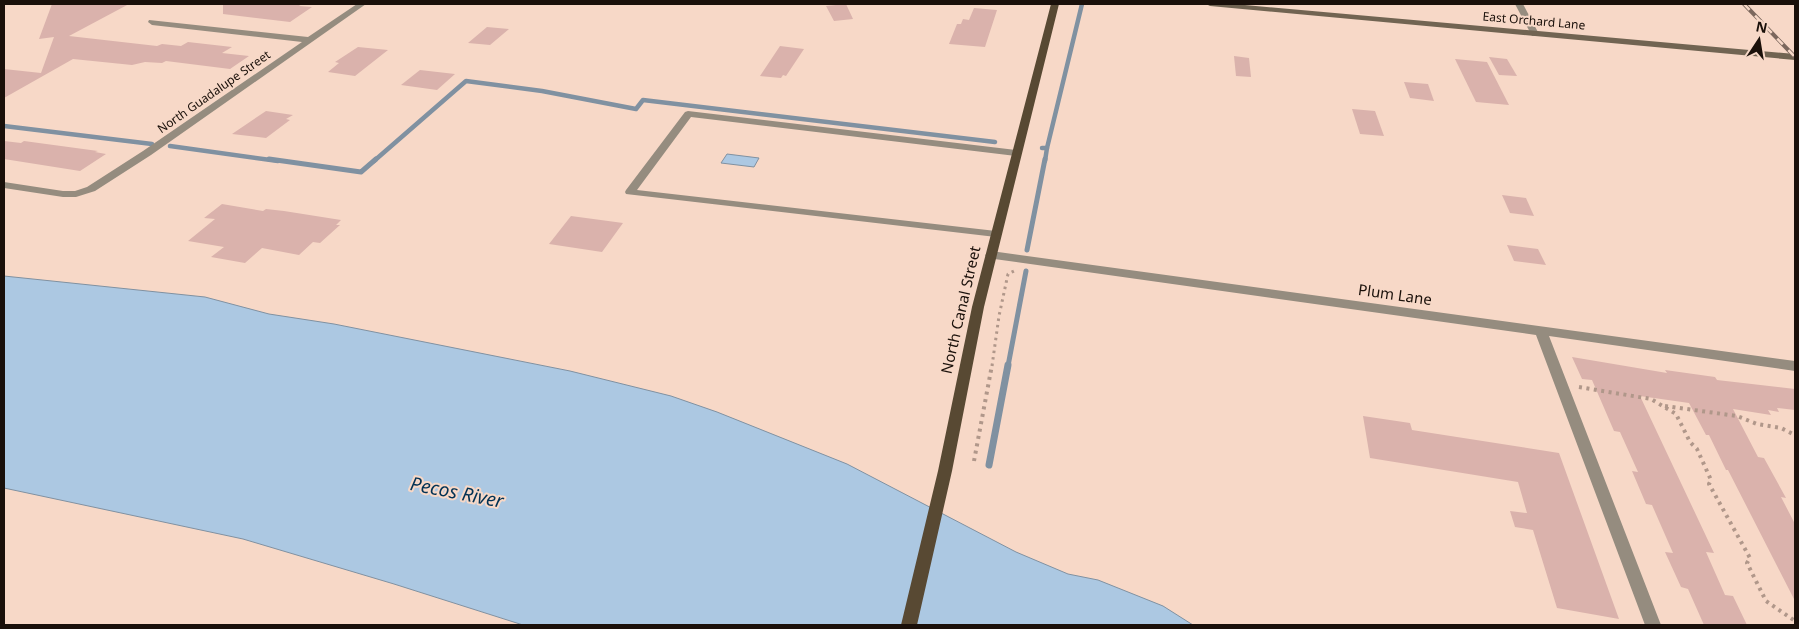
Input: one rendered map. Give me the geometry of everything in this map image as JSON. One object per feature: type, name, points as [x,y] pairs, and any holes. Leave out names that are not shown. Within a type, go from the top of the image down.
[{"type":"main road","name":"North Canal Street","points":[[909,625],[945,471],[978,307],[1055,4]]},
{"type":"street","name":"North Guadalupe Street","points":[[4,185],[76,194],[102,183],[362,4]]},
{"type":"street","name":"East Orchard Lane","points":[[1210,4],[1795,57]]},
{"type":"street","points":[[1519,4],[1535,34]]},
{"type":"street","points":[[152,22],[310,40]]},
{"type":"street","points":[[996,234],[630,192],[688,114],[1016,153]]},
{"type":"street","name":"Plum Lane","points":[[991,254],[1795,366]]},
{"type":"street","points":[[1541,332],[1653,625]]},
{"type":"path","points":[[974,461],[1008,274],[1020,269]]},
{"type":"path","points":[[1576,387],[1651,399],[1676,414],[1690,442],[1697,449],[1711,480],[1709,484],[1750,558],[1747,562],[1766,601],[1795,621]]},
{"type":"path","points":[[1663,406],[1737,416],[1757,424],[1781,428],[1795,435]]},
{"type":"water","points":[[727,154],[759,158],[754,167],[721,163]]},
{"type":"water","name":"Pecos River","points":[[4,276],[205,297],[269,314],[334,324],[570,371],[671,396],[717,412],[847,464],[1016,552],[1068,574],[1098,580],[1163,606],[1193,625],[523,625],[243,539],[4,488]]},
{"type":"building","points":[[52,4],[129,4],[69,36],[157,46],[162,44],[181,46],[188,42],[232,47],[222,53],[249,56],[230,69],[166,61],[162,63],[145,62],[132,65],[73,59],[4,98],[4,69],[41,73],[54,37],[39,39]]},
{"type":"building","points":[[223,4],[302,4],[299,6],[312,7],[290,22],[223,14]]},
{"type":"building","points":[[846,4],[853,19],[834,21],[826,6]]},
{"type":"building","points":[[974,8],[997,10],[985,47],[949,44],[957,24],[961,24],[963,19],[969,20]]},
{"type":"building","points":[[487,27],[509,29],[490,45],[468,43]]},
{"type":"building","points":[[780,46],[804,49],[786,76],[783,75],[781,78],[760,76]]},
{"type":"building","points":[[358,47],[388,50],[355,76],[328,72],[339,63],[335,62]]},
{"type":"building","points":[[1234,56],[1249,58],[1251,77],[1236,76]]},
{"type":"building","points":[[1489,57],[1507,59],[1517,76],[1499,75]]},
{"type":"building","points":[[1455,59],[1487,62],[1509,105],[1476,102]]},
{"type":"building","points":[[420,70],[455,74],[437,90],[401,85]]},
{"type":"building","points":[[1404,82],[1428,84],[1434,101],[1410,98]]},
{"type":"building","points":[[1352,109],[1375,111],[1384,136],[1360,134]]},
{"type":"building","points":[[266,111],[293,115],[286,119],[290,120],[266,138],[232,134]]},
{"type":"building","points":[[4,141],[21,143],[24,141],[98,151],[95,152],[106,154],[80,171],[4,159]]},
{"type":"building","points":[[1502,195],[1526,198],[1534,216],[1510,213]]},
{"type":"building","points":[[222,204],[341,220],[336,225],[340,225],[320,243],[313,242],[299,255],[262,248],[245,263],[211,257],[224,247],[188,241],[215,219],[204,218]]},
{"type":"building","points":[[571,216],[623,223],[602,252],[549,244]]},
{"type":"building","points":[[1507,245],[1538,249],[1546,265],[1514,261]]},
{"type":"building","points":[[1572,357],[1667,373],[1665,370],[1715,377],[1717,380],[1795,389],[1795,410],[1777,408],[1779,412],[1768,410],[1771,415],[1733,409],[1758,457],[1764,458],[1786,498],[1781,497],[1795,524],[1795,601],[1728,470],[1726,470],[1709,435],[1706,435],[1689,403],[1640,396],[1714,553],[1706,552],[1725,595],[1733,596],[1747,625],[1704,625],[1688,589],[1681,587],[1665,552],[1673,553],[1652,505],[1646,504],[1632,471],[1638,472],[1620,432],[1614,431],[1592,380],[1582,379]]},
{"type":"building","points":[[1363,416],[1410,423],[1412,430],[1559,453],[1619,619],[1557,608],[1533,530],[1515,527],[1510,511],[1527,513],[1518,482],[1370,458]]},
{"type":"waterway","points":[[1047,148],[1082,4]]},
{"type":"waterway","points":[[374,161],[466,81],[542,91],[636,109],[643,100],[995,142]]},
{"type":"waterway","points":[[4,126],[152,144]]},
{"type":"waterway","points":[[170,146],[278,161]]},
{"type":"waterway","points":[[1042,148],[1047,148]]},
{"type":"waterway","points":[[1045,161],[1047,148]]},
{"type":"waterway","points":[[269,159],[361,172],[376,159]]},
{"type":"waterway","points":[[1027,250],[1045,159]]},
{"type":"waterway","points":[[1008,366],[1026,271]]},
{"type":"waterway","points":[[989,465],[1008,365]]},
{"type":"railway","points":[[1744,4],[1795,57]]}]
